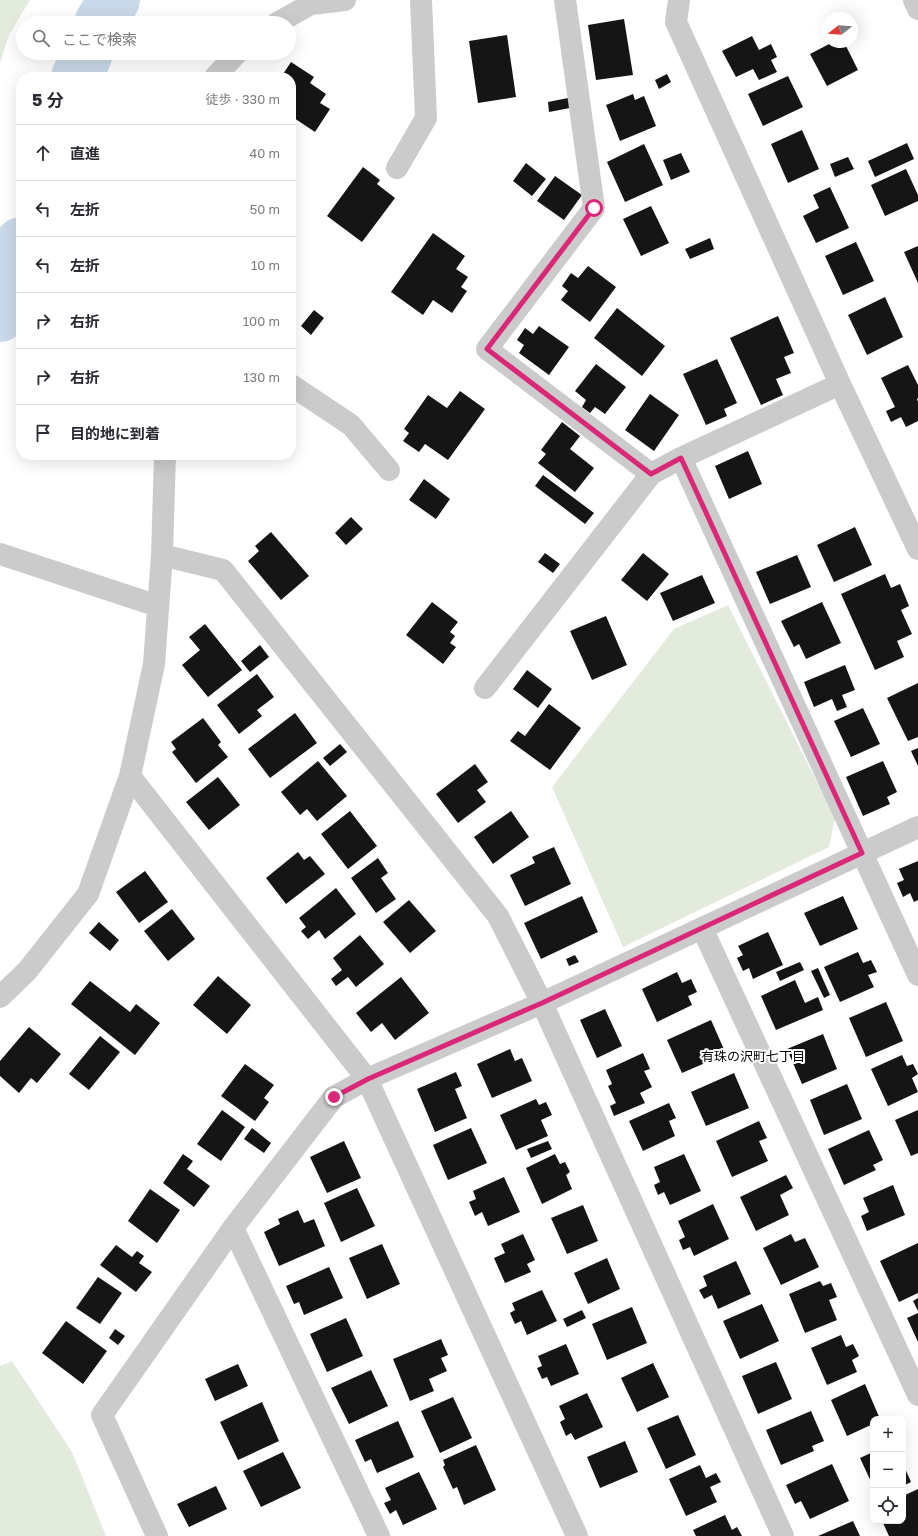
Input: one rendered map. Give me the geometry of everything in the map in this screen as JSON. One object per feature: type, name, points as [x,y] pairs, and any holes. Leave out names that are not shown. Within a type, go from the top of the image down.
[{"type":"street","points":[[290,16],[311,4],[345,0]]},
{"type":"street","points":[[397,168],[426,118],[421,0]]},
{"type":"street","points":[[565,0],[594,208],[487,349],[651,474]]},
{"type":"street","points":[[679,0],[676,22],[840,384],[918,549]]},
{"type":"street","points":[[914,0],[918,9]]},
{"type":"street","points":[[220,72],[231,60]]},
{"type":"street","points":[[485,688],[651,474],[681,458],[840,384]]},
{"type":"street","points":[[296,388],[352,424],[389,470]]},
{"type":"street","points":[[681,458],[918,975]]},
{"type":"street","points":[[0,997],[27,971],[88,894],[130,776],[154,664],[162,555],[165,460]]},
{"type":"street","points":[[0,554],[158,606]]},
{"type":"street","points":[[162,555],[223,570],[498,916],[542,1003],[783,1536]]},
{"type":"street","points":[[130,776],[368,1079],[577,1536]]},
{"type":"street","points":[[157,1536],[102,1415],[233,1228],[334,1097],[368,1079],[542,1003],[918,827]]},
{"type":"street","points":[[702,928],[918,1395]]},
{"type":"street","points":[[233,1228],[379,1536]]},
{"type":"shaded area","points":[[0,0],[30,0],[20,16],[16,16],[16,23],[9,35],[0,63]]},
{"type":"shaded area","points":[[728,605],[835,818],[829,847],[623,947],[552,787],[674,629]]},
{"type":"shaded area","points":[[12,1361],[72,1452],[106,1536],[0,1536],[0,1366]]},
{"type":"building","points":[[624,19],[633,75],[596,80],[588,25]]},
{"type":"building","points":[[507,35],[516,97],[478,103],[469,41]]},
{"type":"building","points":[[752,36],[759,50],[771,44],[777,57],[771,60],[777,72],[759,80],[753,69],[736,77],[722,51]]},
{"type":"building","points":[[822,48],[847,48],[858,70],[827,86],[810,54]]},
{"type":"building","points":[[291,62],[314,77],[310,83],[326,94],[320,103],[330,109],[315,132],[296,119],[296,72],[284,72]]},
{"type":"building","points":[[667,74],[671,82],[659,89],[655,80]]},
{"type":"building","points":[[788,76],[803,107],[763,126],[748,94]]},
{"type":"building","points":[[633,94],[635,100],[644,96],[656,126],[620,141],[606,105]]},
{"type":"building","points":[[568,98],[570,108],[549,112],[548,102]]},
{"type":"building","points":[[802,130],[819,169],[788,183],[771,144]]},
{"type":"building","points":[[907,143],[914,159],[875,177],[868,161]]},
{"type":"building","points":[[644,144],[663,185],[625,202],[607,162]]},
{"type":"building","points":[[681,153],[690,172],[671,180],[663,160]]},
{"type":"building","points":[[848,157],[854,169],[835,177],[830,164]]},
{"type":"building","points":[[526,163],[546,179],[532,196],[513,181]]},
{"type":"building","points":[[363,167],[380,180],[377,184],[395,198],[362,242],[327,216]]},
{"type":"building","points":[[906,169],[918,195],[918,201],[885,216],[871,185]]},
{"type":"building","points":[[555,176],[582,195],[564,220],[537,201]]},
{"type":"building","points":[[830,187],[849,228],[816,243],[803,216],[819,208],[813,195]]},
{"type":"building","points":[[651,206],[669,243],[641,256],[623,219]]},
{"type":"building","points":[[433,233],[465,256],[456,269],[468,277],[461,287],[467,291],[452,313],[433,300],[423,315],[391,292]]},
{"type":"building","points":[[710,238],[714,249],[690,259],[685,249]]},
{"type":"building","points":[[856,242],[874,281],[843,295],[825,256]]},
{"type":"building","points":[[918,246],[918,283],[904,252]]},
{"type":"building","points":[[588,266],[616,287],[590,322],[561,300],[568,291],[562,286],[571,273],[578,278]]},
{"type":"building","points":[[885,297],[903,337],[867,355],[848,315]]},
{"type":"building","points":[[617,308],[665,346],[642,376],[594,338]]},
{"type":"building","points":[[314,310],[324,318],[311,335],[301,326]]},
{"type":"building","points":[[778,316],[794,353],[784,357],[791,373],[776,379],[783,395],[761,405],[730,338]]},
{"type":"building","points":[[539,326],[569,347],[549,375],[519,353],[524,345],[517,340],[525,328],[533,334]]},
{"type":"building","points":[[717,359],[737,403],[724,409],[727,416],[706,425],[683,374]]},
{"type":"building","points":[[596,364],[626,387],[605,414],[595,407],[590,413],[582,407],[586,400],[575,391]]},
{"type":"building","points":[[908,365],[918,385],[918,421],[906,427],[901,417],[891,422],[886,411],[895,407],[881,378]]},
{"type":"building","points":[[460,391],[485,409],[448,460],[425,444],[419,452],[403,441],[409,433],[404,429],[428,395],[447,408]]},
{"type":"building","points":[[650,394],[679,415],[654,451],[625,430]]},
{"type":"building","points":[[562,422],[580,436],[570,449],[594,468],[575,492],[538,463],[546,454],[541,450]]},
{"type":"building","points":[[748,451],[762,484],[729,499],[715,466]]},
{"type":"building","points":[[543,475],[594,513],[585,524],[535,486]]},
{"type":"building","points":[[424,479],[450,499],[436,519],[409,500]]},
{"type":"building","points":[[351,517],[363,529],[346,545],[335,533]]},
{"type":"building","points":[[855,527],[872,565],[834,582],[817,545]]},
{"type":"building","points":[[271,532],[309,576],[281,600],[248,561],[259,551],[255,546]]},
{"type":"building","points":[[545,553],[560,564],[553,573],[538,562]]},
{"type":"building","points":[[643,553],[669,574],[647,601],[621,580]]},
{"type":"building","points":[[797,555],[811,587],[770,604],[756,572]]},
{"type":"building","points":[[885,574],[891,588],[900,584],[909,606],[901,610],[912,634],[897,641],[904,657],[875,670],[841,594]]},
{"type":"building","points":[[702,575],[715,603],[673,621],[660,593]]},
{"type":"building","points":[[432,602],[458,622],[450,632],[455,636],[450,643],[456,647],[443,664],[406,635]]},
{"type":"building","points":[[822,602],[841,643],[806,659],[799,644],[794,647],[781,621]]},
{"type":"building","points":[[606,616],[627,665],[592,680],[570,631]]},
{"type":"building","points":[[205,624],[242,670],[208,697],[182,665],[200,650],[189,637]]},
{"type":"building","points":[[260,645],[269,657],[250,672],[241,661]]},
{"type":"building","points":[[845,665],[855,690],[842,695],[847,707],[837,711],[832,699],[814,707],[804,682]]},
{"type":"building","points":[[527,670],[552,689],[538,708],[513,689]]},
{"type":"building","points":[[257,674],[274,697],[257,710],[262,716],[239,734],[217,705]]},
{"type":"building","points":[[918,683],[918,737],[908,741],[887,698]]},
{"type":"building","points":[[549,704],[581,728],[550,770],[510,741],[518,731],[525,736]]},
{"type":"building","points":[[863,708],[880,744],[851,757],[834,721]]},
{"type":"building","points":[[295,713],[317,743],[270,778],[248,749]]},
{"type":"building","points":[[203,718],[221,742],[218,745],[228,757],[196,783],[172,752],[176,749],[171,742]]},
{"type":"building","points":[[340,744],[347,752],[330,766],[323,758]]},
{"type":"building","points":[[918,748],[918,766],[911,751]]},
{"type":"building","points":[[318,761],[347,796],[317,821],[307,809],[300,815],[281,792]]},
{"type":"building","points":[[883,761],[897,792],[887,797],[890,804],[863,816],[846,777]]},
{"type":"building","points":[[475,764],[488,782],[477,790],[486,802],[458,823],[436,794]]},
{"type":"building","points":[[218,777],[240,805],[209,830],[186,802]]},
{"type":"building","points":[[350,811],[377,846],[348,869],[321,834]]},
{"type":"building","points":[[511,811],[529,837],[493,864],[474,837]]},
{"type":"building","points":[[554,847],[571,884],[525,906],[510,875],[535,863],[532,857]]},
{"type":"building","points":[[298,852],[304,860],[310,856],[325,874],[286,904],[266,878]]},
{"type":"building","points":[[378,858],[388,873],[381,878],[396,899],[376,913],[351,878]]},
{"type":"building","points":[[918,861],[918,900],[914,902],[910,893],[903,897],[897,883],[904,880],[899,869]]},
{"type":"building","points":[[145,871],[168,902],[139,923],[116,892]]},
{"type":"building","points":[[336,888],[356,914],[325,939],[319,930],[308,939],[301,931],[306,927],[299,918]]},
{"type":"building","points":[[582,896],[598,932],[541,959],[524,923]]},
{"type":"building","points":[[843,896],[858,929],[820,946],[804,913]]},
{"type":"building","points":[[409,900],[436,931],[410,953],[383,922]]},
{"type":"building","points":[[172,909],[195,939],[168,961],[144,931]]},
{"type":"building","points":[[99,922],[119,940],[110,951],[89,933]]},
{"type":"building","points":[[768,932],[783,965],[753,979],[749,968],[743,971],[737,958],[743,955],[738,946]]},
{"type":"building","points":[[360,935],[384,964],[356,987],[348,977],[336,986],[331,979],[342,970],[333,958]]},
{"type":"building","points":[[858,952],[863,963],[871,960],[877,972],[868,975],[874,987],[840,1002],[824,967]]},
{"type":"building","points":[[575,955],[579,962],[569,966],[566,959]]},
{"type":"building","points":[[800,962],[804,970],[780,981],[776,972]]},
{"type":"building","points":[[818,968],[830,995],[824,998],[811,971]]},
{"type":"building","points":[[677,972],[682,983],[691,979],[697,992],[688,996],[692,1005],[657,1022],[642,989]]},
{"type":"building","points":[[218,976],[251,1005],[227,1034],[193,1005]]},
{"type":"building","points":[[401,977],[429,1013],[395,1040],[382,1023],[371,1032],[356,1013]]},
{"type":"building","points":[[795,980],[805,1003],[818,997],[823,1010],[776,1030],[761,996]]},
{"type":"building","points":[[90,981],[130,1012],[136,1004],[160,1023],[135,1055],[71,1004]]},
{"type":"building","points":[[886,1002],[903,1041],[866,1057],[849,1018]]},
{"type":"building","points":[[605,1009],[622,1046],[597,1058],[580,1020]]},
{"type":"building","points":[[711,1020],[726,1054],[682,1073],[667,1040]]},
{"type":"building","points":[[29,1027],[61,1054],[37,1083],[31,1078],[19,1093],[0,1076],[0,1061]]},
{"type":"building","points":[[823,1034],[837,1069],[802,1084],[787,1049]]},
{"type":"building","points":[[100,1036],[120,1052],[89,1090],[69,1074]]},
{"type":"building","points":[[510,1049],[515,1061],[522,1058],[532,1081],[492,1098],[477,1064]]},
{"type":"building","points":[[643,1053],[650,1069],[644,1071],[652,1087],[640,1093],[645,1103],[614,1116],[610,1106],[616,1103],[608,1086],[612,1084],[606,1070]]},
{"type":"building","points":[[902,1055],[907,1066],[913,1064],[918,1074],[912,1078],[918,1092],[888,1106],[871,1069]]},
{"type":"building","points":[[245,1064],[274,1085],[264,1098],[269,1102],[255,1121],[221,1096]]},
{"type":"building","points":[[456,1072],[462,1086],[455,1089],[467,1118],[435,1132],[417,1089]]},
{"type":"building","points":[[734,1073],[749,1108],[706,1126],[691,1092]]},
{"type":"building","points":[[847,1084],[862,1119],[824,1135],[810,1100]]},
{"type":"building","points":[[536,1099],[539,1105],[546,1102],[552,1115],[541,1120],[548,1136],[516,1150],[500,1115]]},
{"type":"building","points":[[669,1103],[676,1118],[669,1121],[675,1136],[643,1151],[629,1121]]},
{"type":"building","points":[[222,1110],[245,1127],[221,1161],[197,1144]]},
{"type":"building","points":[[918,1110],[918,1153],[911,1156],[895,1120]]},
{"type":"building","points":[[759,1121],[767,1138],[759,1141],[768,1161],[732,1177],[716,1141]]},
{"type":"building","points":[[252,1128],[271,1143],[264,1153],[244,1139]]},
{"type":"building","points":[[471,1128],[487,1163],[448,1180],[433,1145]]},
{"type":"building","points":[[869,1130],[883,1160],[873,1165],[876,1170],[844,1185],[828,1149]]},
{"type":"building","points":[[344,1141],[361,1178],[327,1193],[310,1157]]},
{"type":"building","points":[[548,1141],[552,1149],[531,1158],[527,1149]]},
{"type":"building","points":[[183,1154],[193,1161],[187,1169],[210,1186],[194,1207],[163,1183]]},
{"type":"building","points":[[555,1154],[560,1164],[565,1162],[570,1172],[566,1175],[572,1189],[542,1204],[526,1168]]},
{"type":"building","points":[[684,1154],[701,1191],[670,1205],[664,1192],[658,1195],[654,1185],[660,1182],[654,1167]]},
{"type":"building","points":[[786,1175],[793,1188],[780,1195],[789,1215],[756,1231],[740,1197]]},
{"type":"building","points":[[504,1177],[520,1212],[488,1226],[482,1212],[475,1216],[469,1202],[476,1199],[473,1191]]},
{"type":"building","points":[[893,1185],[905,1215],[867,1231],[861,1216],[869,1212],[863,1198]]},
{"type":"building","points":[[357,1188],[375,1226],[341,1242],[324,1203]]},
{"type":"building","points":[[150,1189],[180,1210],[157,1243],[128,1221]]},
{"type":"building","points":[[713,1204],[729,1239],[694,1256],[690,1247],[683,1250],[679,1240],[685,1237],[678,1221]]},
{"type":"building","points":[[583,1205],[598,1241],[567,1254],[551,1218]]},
{"type":"building","points":[[298,1210],[304,1223],[314,1219],[325,1246],[279,1266],[264,1232],[280,1224],[278,1219]]},
{"type":"building","points":[[523,1234],[535,1260],[527,1264],[531,1272],[505,1283],[494,1258],[505,1253],[501,1244]]},
{"type":"building","points":[[791,1234],[795,1242],[805,1238],[819,1267],[781,1285],[763,1248]]},
{"type":"building","points":[[918,1243],[918,1293],[899,1302],[880,1261]]},
{"type":"building","points":[[382,1244],[400,1284],[367,1299],[349,1258]]},
{"type":"building","points":[[116,1245],[132,1257],[137,1251],[144,1256],[139,1263],[152,1272],[136,1292],[100,1265]]},
{"type":"building","points":[[607,1258],[620,1289],[588,1304],[574,1273]]},
{"type":"building","points":[[736,1261],[751,1294],[718,1309],[712,1295],[704,1299],[699,1290],[707,1286],[703,1276]]},
{"type":"building","points":[[329,1267],[343,1298],[304,1315],[299,1302],[294,1304],[286,1286]]},
{"type":"building","points":[[98,1277],[122,1293],[100,1324],[76,1308]]},
{"type":"building","points":[[820,1281],[823,1286],[831,1283],[837,1297],[829,1300],[837,1320],[805,1333],[789,1294]]},
{"type":"building","points":[[542,1290],[557,1321],[527,1335],[521,1321],[515,1324],[510,1313],[515,1310],[512,1303]]},
{"type":"building","points":[[918,1298],[918,1311],[913,1301]]},
{"type":"building","points":[[762,1304],[779,1341],[740,1359],[723,1321]]},
{"type":"building","points":[[632,1307],[647,1343],[607,1360],[592,1324]]},
{"type":"building","points":[[582,1310],[586,1318],[567,1327],[563,1319]]},
{"type":"building","points":[[918,1313],[918,1342],[907,1318]]},
{"type":"building","points":[[346,1318],[363,1356],[327,1372],[310,1334]]},
{"type":"building","points":[[66,1321],[107,1351],[83,1384],[42,1353]]},
{"type":"building","points":[[115,1329],[125,1336],[118,1345],[109,1338]]},
{"type":"building","points":[[841,1335],[846,1347],[853,1344],[859,1356],[852,1360],[857,1372],[827,1385],[811,1348]]},
{"type":"building","points":[[441,1339],[448,1355],[441,1358],[447,1371],[429,1379],[434,1391],[410,1401],[393,1359]]},
{"type":"building","points":[[566,1344],[579,1374],[551,1386],[547,1377],[542,1379],[537,1368],[542,1366],[538,1356]]},
{"type":"building","points":[[776,1362],[792,1399],[758,1414],[742,1376]]},
{"type":"building","points":[[653,1363],[669,1397],[637,1412],[621,1378]]},
{"type":"building","points":[[238,1364],[248,1386],[215,1401],[205,1379]]},
{"type":"building","points":[[371,1370],[388,1406],[349,1424],[331,1388]]},
{"type":"building","points":[[865,1384],[879,1416],[870,1416],[870,1425],[847,1436],[831,1400]]},
{"type":"building","points":[[587,1393],[603,1427],[575,1440],[571,1433],[566,1436],[560,1422],[565,1419],[559,1406]]},
{"type":"building","points":[[453,1397],[472,1438],[440,1453],[421,1411]]},
{"type":"building","points":[[262,1402],[279,1441],[238,1460],[220,1422]]},
{"type":"building","points":[[811,1411],[824,1441],[812,1446],[814,1451],[781,1465],[766,1430]]},
{"type":"building","points":[[678,1415],[696,1455],[666,1469],[647,1428]]},
{"type":"building","points":[[398,1421],[414,1457],[377,1473],[371,1459],[365,1462],[355,1440]]},
{"type":"building","points":[[625,1441],[638,1472],[600,1488],[587,1457]]},
{"type":"building","points":[[476,1445],[496,1490],[464,1505],[457,1487],[453,1489],[443,1467],[445,1465],[443,1460]]},
{"type":"building","points":[[283,1452],[301,1488],[261,1507],[243,1471]]},
{"type":"building","points":[[870,1453],[870,1480],[860,1458]]},
{"type":"building","points":[[832,1464],[849,1501],[810,1519],[801,1501],[795,1504],[786,1485]]},
{"type":"building","points":[[700,1465],[706,1478],[716,1473],[721,1482],[710,1487],[717,1502],[686,1516],[669,1479]]},
{"type":"building","points":[[906,1471],[911,1482],[906,1484]]},
{"type":"building","points":[[419,1472],[437,1509],[403,1525],[396,1510],[390,1514],[384,1503],[391,1500],[385,1488]]},
{"type":"building","points":[[216,1486],[227,1509],[189,1527],[177,1504]]},
{"type":"building","points":[[918,1489],[918,1536],[889,1536],[883,1524],[906,1524],[906,1495]]},
{"type":"building","points":[[725,1515],[732,1530],[737,1527],[742,1536],[696,1536],[693,1530]]},
{"type":"building","points":[[853,1521],[860,1536],[818,1536]]},
{"type":"waterway","points":[[104,16],[114,0]]},
{"type":"waterway","points":[[79,72],[84,60]]},
{"type":"waterway","points":[[0,316],[16,260]]},
{"type":"district","name":"有珠の沢町七丁目","points":[[753,1056]]},
{"type":"route","points":[[334,1097],[368,1079],[542,1003],[862,853],[681,458],[651,474],[487,349],[594,208]]}]
